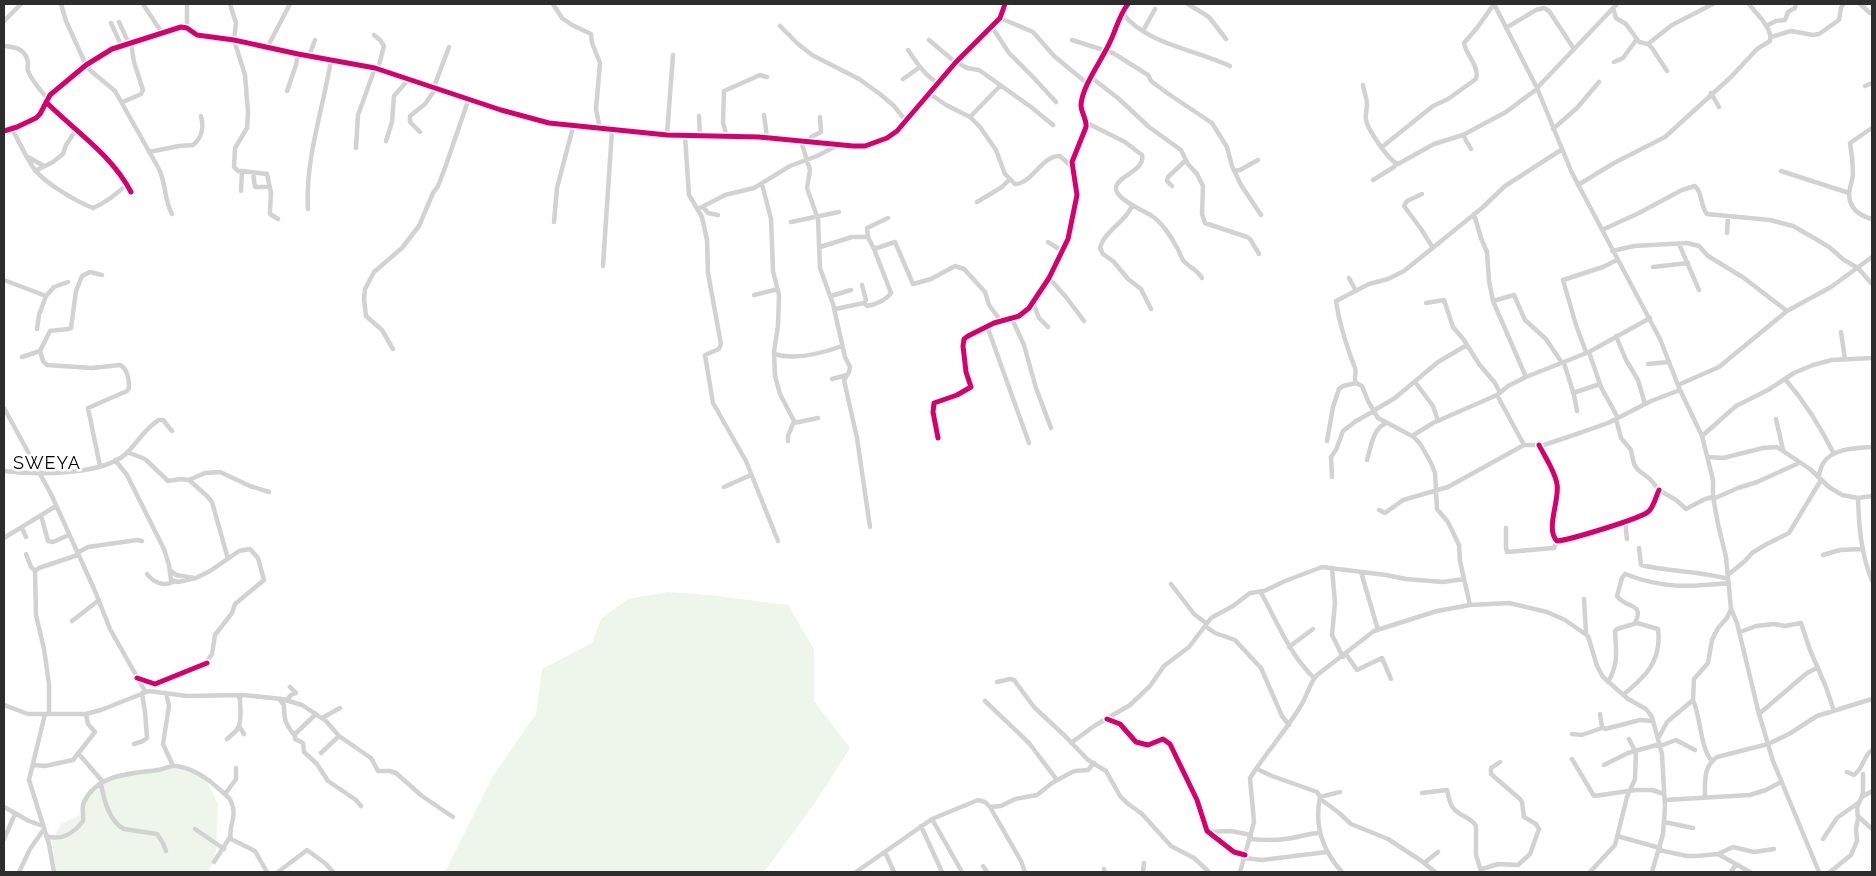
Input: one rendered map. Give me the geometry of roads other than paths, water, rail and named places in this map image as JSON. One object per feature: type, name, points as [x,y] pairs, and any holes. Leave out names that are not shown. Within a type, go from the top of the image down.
[{"type":"street","points":[[4,21],[21,4]]},
{"type":"street","points":[[61,4],[66,21],[86,66],[115,91],[123,102],[162,175],[172,214]]},
{"type":"street","points":[[143,4],[162,33]]},
{"type":"street","points":[[187,4],[187,28]]},
{"type":"street","points":[[230,4],[236,23],[234,40],[245,75],[248,112],[247,128],[237,142],[234,151],[234,166],[242,172],[267,174],[270,187],[270,211],[278,219]]},
{"type":"street","points":[[268,46],[290,4]]},
{"type":"street","points":[[553,4],[562,18],[591,34],[592,43],[600,63],[596,109],[600,129]]},
{"type":"street","points":[[4,131],[36,118],[46,100],[86,66],[112,49],[175,28],[187,28],[197,34],[268,46],[298,54],[376,69],[542,122],[573,127],[667,135],[767,137],[837,145],[865,146],[887,138],[897,131],[956,62],[1000,18],[1006,4]]},
{"type":"street","points":[[1128,4],[1122,13],[1107,50],[1088,84],[1081,103],[1082,113],[1087,123],[1125,142],[1142,155],[1143,159],[1138,166],[1119,182],[1116,188],[1119,196],[1157,220],[1173,241],[1183,260],[1195,269],[1202,278]]},
{"type":"street","points":[[1188,4],[1209,17],[1226,39]]},
{"type":"street","points":[[1382,147],[1433,106],[1448,99],[1476,80],[1475,67],[1464,44],[1494,4],[1537,89],[1561,150],[1578,185],[1612,251],[1650,318],[1679,388],[1702,436],[1708,457],[1713,498],[1729,579],[1731,609],[1740,632],[1759,714],[1782,782],[1819,872]]},
{"type":"street","points":[[1615,6],[1616,18],[1626,24],[1642,44],[1648,44],[1672,25],[1713,4]]},
{"type":"street","points":[[1748,4],[1766,26],[1771,37]]},
{"type":"street","points":[[1766,26],[1776,21],[1784,20],[1788,12],[1795,8],[1796,4]]},
{"type":"street","points":[[1578,185],[1614,163],[1665,137],[1758,49],[1770,41],[1771,37],[1791,31],[1813,35],[1819,34],[1840,20],[1841,8],[1844,4]]},
{"type":"street","points":[[1860,4],[1870,13]]},
{"type":"street","points":[[1373,180],[1394,168],[1396,164],[1434,144],[1463,135],[1506,112],[1537,89],[1615,6]]},
{"type":"street","points":[[1143,31],[1155,8]]},
{"type":"street","points":[[1506,28],[1536,10],[1544,8],[1550,12],[1574,49]]},
{"type":"street","points":[[1122,13],[1128,21],[1143,31],[1181,49],[1200,54],[1230,66]]},
{"type":"street","points":[[1000,18],[1033,32],[1054,56],[1088,84]]},
{"type":"street","points":[[119,22],[130,44],[143,90],[141,94],[123,102]]},
{"type":"street","points":[[111,23],[121,45]]},
{"type":"street","points":[[780,26],[812,55],[859,79],[880,94],[894,106],[906,121]]},
{"type":"street","points":[[992,27],[1009,53],[1056,102]]},
{"type":"street","points":[[356,148],[358,115],[384,46],[374,36]]},
{"type":"street","points":[[1614,62],[1623,58],[1637,39]]},
{"type":"street","points":[[308,56],[315,40]]},
{"type":"street","points":[[929,40],[956,62],[966,68],[979,70],[1053,125]]},
{"type":"street","points":[[1072,40],[1107,50],[1148,75],[1151,81],[1166,93],[1212,123],[1227,147],[1234,171],[1243,189],[1261,214]]},
{"type":"street","points":[[1648,44],[1667,71]]},
{"type":"street","points":[[4,46],[18,48],[24,54],[27,58],[28,71],[46,100],[94,145],[127,184],[131,192]]},
{"type":"street","points":[[420,132],[410,122],[410,116],[425,104],[435,88],[449,47]]},
{"type":"street","points":[[908,50],[920,67],[932,80],[938,83]]},
{"type":"street","points":[[287,91],[298,54]]},
{"type":"street","points":[[667,135],[673,55]]},
{"type":"street","points":[[308,209],[308,188],[317,123],[330,60]]},
{"type":"street","points":[[902,78],[920,67]]},
{"type":"street","points":[[727,137],[723,123],[724,91],[760,75],[767,77]]},
{"type":"street","points":[[1093,76],[1099,84],[1119,99],[1149,127],[1181,150],[1203,186],[1202,214],[1205,224],[1250,239],[1258,254]]},
{"type":"street","points":[[386,141],[392,122],[394,96],[409,79]]},
{"type":"street","points":[[1553,129],[1577,108],[1599,82]]},
{"type":"street","points":[[1864,86],[1872,83]]},
{"type":"street","points":[[1363,85],[1367,103],[1365,117],[1368,126],[1396,164]]},
{"type":"street","points":[[970,117],[1000,86]]},
{"type":"street","points":[[1712,93],[1719,107]]},
{"type":"street","points":[[930,94],[946,105],[970,117],[980,127],[994,146],[1002,169],[1009,180],[1017,184],[1024,182],[1041,166],[1058,155],[1072,167]]},
{"type":"street","points":[[394,349],[382,330],[366,316],[364,299],[366,289],[374,272],[402,248],[419,226],[445,168],[469,98]]},
{"type":"street","points":[[764,114],[767,137]]},
{"type":"street","points":[[149,152],[193,145],[200,138],[201,116]]},
{"type":"street","points":[[699,116],[700,137]]},
{"type":"street","points":[[809,142],[811,137],[821,132],[820,118]]},
{"type":"street","points":[[938,438],[933,405],[937,401],[957,395],[971,387],[966,372],[963,352],[964,340],[987,326],[1000,320],[1012,319],[1024,312],[1033,303],[1049,278],[1068,239],[1076,202],[1072,167],[1073,158],[1087,123]]},
{"type":"street","points":[[554,222],[557,188],[573,127]]},
{"type":"street","points":[[1872,128],[1850,144],[1853,153],[1853,174],[1849,193],[1857,213],[1872,219]]},
{"type":"street","points":[[12,129],[35,171],[71,197],[93,208],[111,199],[127,184]]},
{"type":"street","points":[[35,171],[53,162],[63,154],[66,145],[76,130]]},
{"type":"street","points":[[603,266],[612,130]]},
{"type":"street","points":[[1463,135],[1471,149]]},
{"type":"street","points":[[685,136],[689,195],[700,208],[708,213],[718,215]]},
{"type":"street","points":[[801,140],[810,170],[807,188],[817,215],[820,268],[835,309],[844,357],[850,367],[844,380],[857,438],[870,527]]},
{"type":"street","points":[[700,208],[725,195],[754,188],[790,166],[808,160],[837,145]]},
{"type":"street","points":[[1356,383],[1354,378],[1356,369],[1347,346],[1336,303],[1337,300],[1376,282],[1398,275],[1474,214],[1505,186],[1561,150]]},
{"type":"street","points":[[28,158],[44,166]]},
{"type":"street","points":[[1172,186],[1167,181],[1168,177],[1186,160]]},
{"type":"street","points":[[1234,171],[1240,170],[1258,160]]},
{"type":"street","points":[[1780,171],[1849,193]]},
{"type":"street","points":[[241,191],[242,172]]},
{"type":"street","points":[[253,173],[255,187],[270,187]]},
{"type":"street","points":[[977,202],[1002,187],[1009,180]]},
{"type":"street","points":[[762,184],[771,219],[773,271],[778,289],[778,326],[774,354],[777,386],[794,423],[788,436],[788,441]]},
{"type":"street","points":[[1602,230],[1640,214],[1660,201],[1691,186],[1695,186],[1699,191],[1703,208],[1707,214],[1770,220],[1793,226],[1829,247],[1844,260],[1858,268],[1872,284]]},
{"type":"street","points":[[1422,194],[1407,202],[1404,206],[1422,229],[1433,248]]},
{"type":"street","points":[[1132,205],[1130,211],[1106,237],[1100,248],[1103,254],[1114,262],[1141,289],[1151,309]]},
{"type":"street","points":[[700,208],[707,240],[708,273],[721,344],[719,349],[705,355],[711,395],[720,417],[746,461],[778,541]]},
{"type":"street","points":[[791,222],[817,215],[839,212]]},
{"type":"street","points":[[1474,214],[1487,252],[1489,281],[1493,301],[1526,377]]},
{"type":"street","points":[[1727,233],[1728,216]]},
{"type":"street","points":[[835,309],[864,303],[867,306],[871,306],[887,298],[891,293],[868,237],[868,227],[888,218]]},
{"type":"street","points":[[820,247],[852,237],[868,237]]},
{"type":"street","points":[[874,249],[895,242],[913,284],[931,279],[955,266],[964,268],[985,292],[989,305],[1000,320]]},
{"type":"street","points":[[1048,242],[1062,251]]},
{"type":"street","points":[[1612,251],[1634,246],[1680,244],[1699,246],[1708,256],[1744,278],[1787,311]]},
{"type":"street","points":[[1680,244],[1699,290]]},
{"type":"street","points":[[1379,510],[1384,513],[1403,500],[1448,487],[1524,444],[1548,444],[1617,419],[1679,388],[1719,367],[1787,311],[1830,287],[1872,257]]},
{"type":"street","points":[[1617,260],[1603,268],[1563,280],[1576,325],[1600,384],[1617,419],[1620,438],[1631,450],[1635,466],[1641,473],[1650,479],[1659,490],[1676,500],[1686,510],[1705,499],[1713,498],[1757,482],[1799,463]]},
{"type":"street","points":[[1653,267],[1688,263]]},
{"type":"street","points":[[100,466],[88,408],[127,391],[129,382],[126,370],[120,365],[92,368],[47,365],[43,361],[40,351],[50,331],[68,330],[71,328],[76,291],[82,276],[90,272],[102,275]]},
{"type":"street","points":[[1049,278],[1084,322]]},
{"type":"street","points":[[1349,278],[1356,291]]},
{"type":"street","points":[[4,280],[46,296]]},
{"type":"street","points":[[37,329],[39,315],[46,296],[54,287],[68,282]]},
{"type":"street","points":[[862,286],[866,300],[864,303]]},
{"type":"street","points":[[754,295],[778,289]]},
{"type":"street","points":[[831,296],[851,290]]},
{"type":"street","points":[[1493,301],[1514,295],[1525,320],[1546,339],[1563,363],[1577,411]]},
{"type":"street","points":[[1426,303],[1444,300],[1453,327],[1495,383],[1498,394],[1524,444]]},
{"type":"street","points":[[1033,303],[1039,318],[1048,327]]},
{"type":"street","points":[[1412,436],[1438,421],[1498,394],[1526,377],[1588,352],[1650,318]]},
{"type":"street","points":[[1012,319],[1024,345],[1036,388],[1051,428]]},
{"type":"street","points":[[987,326],[1029,443]]},
{"type":"street","points":[[1842,332],[1845,359]]},
{"type":"street","points":[[1616,336],[1626,360],[1638,380],[1645,404]]},
{"type":"street","points":[[1332,477],[1331,457],[1336,450],[1343,431],[1356,421],[1390,402],[1438,362],[1467,344]]},
{"type":"street","points":[[774,354],[780,356],[808,354],[842,346]]},
{"type":"street","points":[[22,357],[40,351]]},
{"type":"street","points":[[1702,436],[1736,406],[1768,390],[1785,378],[1813,365],[1832,360],[1872,358]]},
{"type":"street","points":[[1648,364],[1669,362]]},
{"type":"street","points":[[832,380],[847,375]]},
{"type":"street","points":[[1785,378],[1802,397],[1834,454]]},
{"type":"street","points":[[1415,382],[1433,406],[1438,421]]},
{"type":"street","points":[[1326,441],[1339,389],[1356,383],[1362,386],[1380,420],[1412,436],[1421,445],[1435,474],[1437,509],[1450,526],[1459,545],[1460,561],[1470,605]]},
{"type":"street","points":[[1573,393],[1600,384]]},
{"type":"street","points":[[4,408],[40,472],[99,600],[110,629],[144,692],[147,738],[134,744]]},
{"type":"street","points":[[794,423],[818,418]]},
{"type":"street","points":[[1776,419],[1783,450]]},
{"type":"street","points":[[4,471],[64,473],[100,466],[115,460],[127,452],[159,420],[163,420],[172,430]]},
{"type":"street","points":[[1368,460],[1378,430],[1381,425],[1388,423]]},
{"type":"street","points":[[1539,445],[1558,484],[1552,527],[1554,538],[1557,541]]},
{"type":"street","points":[[1708,457],[1722,458],[1763,448],[1777,447],[1842,495],[1858,498],[1872,496]]},
{"type":"street","points":[[1635,624],[1638,615],[1635,607],[1620,600],[1618,596],[1620,583],[1624,575],[1645,582],[1688,587],[1729,579],[1752,553],[1764,544],[1789,533],[1820,479],[1824,461],[1834,454],[1851,449],[1872,447]]},
{"type":"street","points":[[127,452],[145,459],[168,481],[189,480],[205,473],[220,472],[250,486],[269,492]]},
{"type":"street","points":[[115,460],[131,482],[164,550],[173,582]]},
{"type":"street","points":[[724,487],[751,475]]},
{"type":"street","points":[[189,480],[212,502],[228,559]]},
{"type":"street","points":[[1557,541],[1625,521],[1649,511],[1659,490]]},
{"type":"street","points":[[1858,498],[1859,530],[1862,549],[1872,580]]},
{"type":"street","points":[[4,538],[56,506]]},
{"type":"street","points":[[40,515],[47,539],[50,542],[69,535]]},
{"type":"street","points":[[1625,521],[1627,538]]},
{"type":"street","points":[[22,528],[26,537]]},
{"type":"street","points":[[1506,528],[1506,548],[1508,552],[1554,548],[1557,541]]},
{"type":"street","points":[[35,571],[77,554],[88,547],[137,540],[142,541]]},
{"type":"street","points":[[1639,548],[1641,566],[1710,574],[1729,579]]},
{"type":"street","points":[[137,678],[155,684],[206,664],[212,654],[214,635],[232,613],[235,604],[264,580],[258,558],[250,549],[242,549],[210,572],[196,578],[165,584],[150,578],[147,574]]},
{"type":"street","points":[[1823,555],[1840,550],[1862,549]]},
{"type":"street","points":[[26,554],[31,568],[35,571],[36,615],[45,654],[49,689],[47,714],[29,780],[46,836],[54,872]]},
{"type":"street","points":[[1071,743],[1130,705],[1150,686],[1164,666],[1189,647],[1211,618],[1233,606],[1245,596],[1316,569],[1332,568],[1406,579],[1442,582],[1464,579]]},
{"type":"street","points":[[1332,568],[1335,603],[1332,635],[1344,655],[1357,670],[1382,658],[1391,679]]},
{"type":"street","points":[[170,570],[176,575],[196,578]]},
{"type":"street","points":[[1361,572],[1378,630]]},
{"type":"street","points":[[1171,584],[1194,614],[1215,633],[1235,640],[1261,668],[1282,716],[1289,725]]},
{"type":"street","points":[[1260,591],[1289,647],[1298,661],[1314,678]]},
{"type":"street","points":[[1584,599],[1586,633],[1600,672],[1623,695],[1646,709],[1653,721],[1660,745],[1664,772],[1664,822],[1663,834],[1652,872]]},
{"type":"street","points":[[72,621],[99,600]]},
{"type":"street","points":[[1240,872],[1254,818],[1250,778],[1289,725],[1301,706],[1314,678],[1366,637],[1378,630],[1437,611],[1502,602],[1517,604],[1565,620],[1586,633]]},
{"type":"street","points":[[1712,761],[1707,753],[1698,712],[1693,700],[1694,679],[1708,663],[1712,640],[1731,609]]},
{"type":"street","points":[[1740,632],[1756,626],[1774,624],[1785,626],[1799,622],[1805,632],[1816,668],[1826,686],[1834,711]]},
{"type":"street","points":[[1608,682],[1616,663],[1618,647],[1616,631],[1619,628],[1635,624],[1658,629],[1656,660],[1644,675],[1623,695]]},
{"type":"street","points":[[1289,647],[1313,629]]},
{"type":"street","points":[[1759,714],[1816,668]]},
{"type":"street","points":[[997,682],[1014,680],[1029,702],[1081,754],[1106,771],[1124,800],[1142,814],[1168,843],[1194,858],[1209,872]]},
{"type":"street","points":[[155,684],[157,691]]},
{"type":"street","points":[[287,700],[291,694],[296,693],[290,687]]},
{"type":"street","points":[[4,705],[28,714],[86,714],[101,710],[144,692],[157,691],[188,696],[243,695],[287,700],[302,705],[322,718],[339,736],[371,758],[378,771],[390,770],[422,796],[453,817]]},
{"type":"street","points":[[166,693],[169,706],[163,744],[172,766]]},
{"type":"street","points":[[227,739],[236,731],[242,715],[238,696]]},
{"type":"street","points":[[277,698],[283,703],[283,716],[296,741],[302,743],[304,752],[317,764],[328,781],[362,806]]},
{"type":"street","points":[[1705,797],[1706,770],[1712,761],[1721,755],[1768,744],[1789,734],[1814,718],[1872,699]]},
{"type":"street","points":[[1655,727],[1667,722],[1693,700]]},
{"type":"street","points":[[985,701],[1029,743],[1057,780]]},
{"type":"street","points":[[322,718],[340,708]]},
{"type":"street","points":[[32,765],[45,766],[75,758],[95,732],[88,724],[86,714]]},
{"type":"street","points":[[294,735],[316,714]]},
{"type":"street","points":[[1600,714],[1602,728]]},
{"type":"street","points":[[1107,719],[1120,724],[1136,742],[1148,745],[1163,739],[1170,744],[1197,800],[1205,828],[1234,852],[1262,860],[1327,852]]},
{"type":"street","points":[[1572,734],[1584,735],[1602,728],[1608,729],[1640,720],[1653,721]]},
{"type":"street","points":[[1658,738],[1667,722]]},
{"type":"street","points":[[239,726],[244,734]]},
{"type":"street","points":[[321,753],[339,736]]},
{"type":"street","points":[[1590,872],[1612,849],[1627,797],[1635,778],[1636,751],[1629,739]]},
{"type":"street","points":[[1604,765],[1636,751],[1676,740],[1695,750]]},
{"type":"street","points":[[1847,772],[1856,774],[1867,754],[1872,750]]},
{"type":"street","points":[[78,753],[102,783],[108,810],[120,827],[124,830],[157,834],[166,851]]},
{"type":"street","points":[[1572,759],[1594,796],[1630,790],[1652,790],[1664,794]]},
{"type":"street","points":[[1422,793],[1447,790],[1450,805],[1474,822],[1476,826],[1477,858],[1482,871],[1498,864],[1518,865],[1530,854],[1539,829],[1536,824],[1524,817],[1520,799],[1491,774],[1491,768],[1500,762]]},
{"type":"street","points":[[990,807],[1001,806],[1015,800],[1037,795],[1057,780],[1075,771],[1088,770],[1094,763]]},
{"type":"street","points":[[46,836],[55,837],[73,833],[83,821],[82,806],[84,802],[92,791],[108,778],[177,766],[206,776],[231,801],[234,819],[229,834],[230,837],[214,862]]},
{"type":"street","points":[[224,794],[236,779],[236,768]]},
{"type":"street","points":[[1257,769],[1314,790],[1326,804],[1351,824],[1388,839],[1435,872]]},
{"type":"street","points":[[1823,839],[1837,818],[1858,804],[1862,797],[1863,774]]},
{"type":"street","points":[[1665,800],[1735,797],[1758,793],[1782,782]]},
{"type":"street","points":[[1862,797],[1872,791]]},
{"type":"street","points":[[1320,797],[1340,792]]},
{"type":"street","points":[[1320,797],[1317,815],[1320,833],[1327,852],[1342,872]]},
{"type":"street","points":[[856,872],[932,819],[978,800],[985,802],[990,807],[1020,861],[1024,872]]},
{"type":"street","points":[[1830,872],[1853,852],[1858,841],[1856,829],[1858,804]]},
{"type":"street","points":[[4,815],[5,808],[43,827]]},
{"type":"street","points":[[4,839],[15,814]]},
{"type":"street","points":[[1858,816],[1872,829]]},
{"type":"street","points":[[932,819],[962,872]]},
{"type":"street","points":[[1664,822],[1693,828]]},
{"type":"street","points":[[922,826],[942,872]]},
{"type":"street","points":[[19,872],[43,827]]},
{"type":"street","points":[[194,829],[224,848]]},
{"type":"street","points":[[1208,832],[1230,831],[1250,837],[1284,840],[1306,834],[1320,833]]},
{"type":"street","points":[[1617,836],[1686,856],[1718,854],[1733,847],[1754,852],[1774,849]]},
{"type":"street","points":[[230,837],[232,840],[255,851],[267,872]]},
{"type":"street","points":[[278,872],[306,850],[326,864],[333,872]]},
{"type":"street","points":[[886,852],[894,872]]},
{"type":"street","points":[[1424,863],[1438,852]]},
{"type":"street","points":[[1718,854],[1750,872]]},
{"type":"street","points":[[1143,872],[1144,863]]},
{"type":"street","points":[[1731,872],[1736,864]]},
{"type":"street","points":[[983,866],[987,872]]},
{"type":"district","name":"SWEYA","points":[[47,462]]}]
